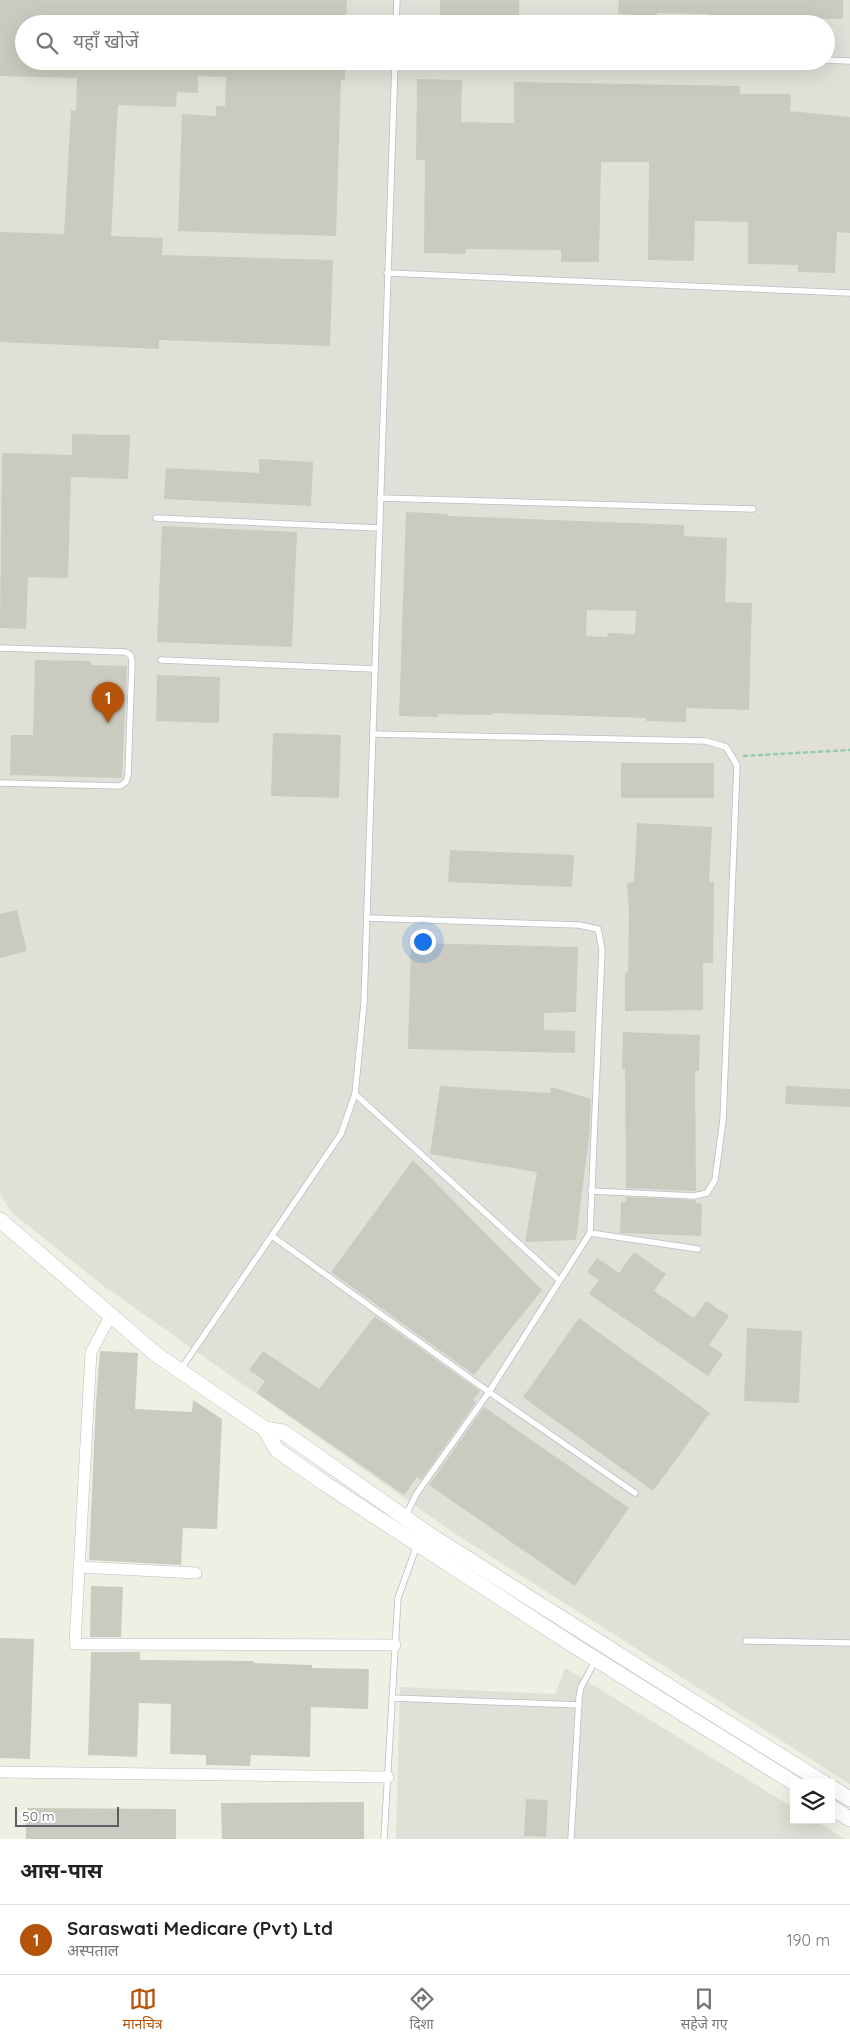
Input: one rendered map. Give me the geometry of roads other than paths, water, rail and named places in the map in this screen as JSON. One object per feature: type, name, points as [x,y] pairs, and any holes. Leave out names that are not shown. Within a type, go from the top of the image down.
[{"type":"street","points":[[0,1220],[157,1355],[265,1428],[282,1432],[405,1517],[422,1539],[596,1659],[790,1780]]},
{"type":"street","points":[[110,1315],[91,1352],[75,1644],[395,1645]]},
{"type":"street","points":[[265,1428],[277,1450],[326,1486],[422,1539],[678,1692],[818,1779]]},
{"type":"street","points":[[79,1567],[196,1573]]},
{"type":"street","points":[[0,1772],[388,1777]]},
{"type":"street","points":[[835,1790],[850,1799]]},
{"type":"street","points":[[835,1810],[850,1819]]},
{"type":"lane","points":[[396,15],[397,0]]},
{"type":"lane","points":[[835,60],[850,61]]},
{"type":"lane","points":[[180,1371],[342,1134],[355,1094],[364,1003],[394,70]]},
{"type":"lane","points":[[387,273],[850,293]]},
{"type":"lane","points":[[380,498],[753,509]]},
{"type":"lane","points":[[156,518],[379,528]]},
{"type":"lane","points":[[0,648],[126,652],[131,656],[132,662],[128,774],[126,782],[120,786],[0,783]]},
{"type":"lane","points":[[161,660],[375,670]]},
{"type":"lane","points":[[373,734],[706,741],[726,747],[737,765],[725,1084],[723,1120],[715,1180],[707,1193],[694,1196],[591,1190]]},
{"type":"lane","points":[[367,918],[579,925],[598,929],[602,949],[590,1233],[489,1392],[417,1494],[405,1517]]},
{"type":"lane","points":[[355,1094],[559,1280]]},
{"type":"lane","points":[[590,1233],[698,1249]]},
{"type":"lane","points":[[272,1236],[489,1392],[635,1493]]},
{"type":"lane","points":[[384,1839],[398,1598],[422,1539]]},
{"type":"lane","points":[[746,1641],[850,1643]]},
{"type":"lane","points":[[571,1839],[581,1687],[596,1659]]},
{"type":"lane","points":[[392,1698],[579,1705]]},
{"type":"place","name":"Saraswati Medicare (Pvt) Ltd","points":[[108,723]]}]
